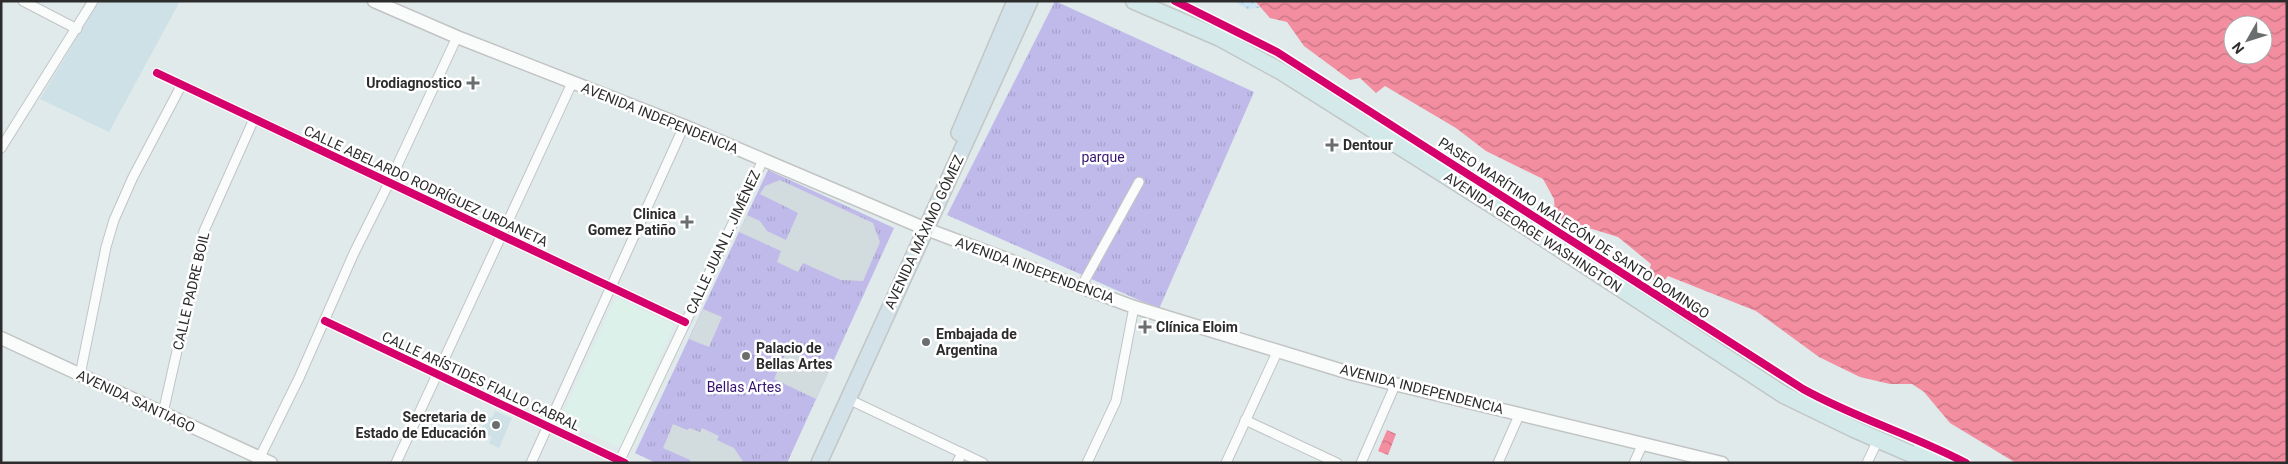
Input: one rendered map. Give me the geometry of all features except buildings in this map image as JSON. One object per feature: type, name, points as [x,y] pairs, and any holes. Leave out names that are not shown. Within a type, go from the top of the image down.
[{"type":"highway","name":"AVENIDA GEORGE WASHINGTON","points":[[1134,1],[1220,38],[1282,72],[1513,218],[1784,395],[1878,440],[1932,463]]},
{"type":"highway","name":"AVENIDA GEORGE WASHINGTON","points":[[1161,1],[1246,40],[1298,70],[1709,336],[1807,397],[1928,450],[1951,463]]},
{"type":"main road","name":"AVENIDA INDEPENDENCIA","points":[[374,1],[392,5],[458,37],[684,126],[922,228],[1134,307],[1352,374],[1722,463]]},
{"type":"main road","name":"AVENIDA MÁXIMO GÓMEZ","points":[[818,463],[848,399],[922,228],[1015,1]]},
{"type":"main road","name":"AVENIDA MÁXIMO GÓMEZ","points":[[808,463],[1030,1]]},
{"type":"main road","name":"AVENIDA SANTIAGO","points":[[1,338],[263,461]]},
{"type":"street","points":[[23,1],[76,29]]},
{"type":"street","points":[[1,148],[93,1]]},
{"type":"street","points":[[263,461],[354,253],[390,183],[458,37]]},
{"type":"street","name":"CALLE ABELARDO RODRÍGUEZ URDANETA","points":[[157,73],[181,86],[685,322]]},
{"type":"street","points":[[396,463],[572,83]]},
{"type":"street","points":[[80,375],[106,247],[114,220],[133,177],[181,86]]},
{"type":"street","name":"CALLE PADRE BOIL","points":[[164,413],[204,231],[254,119]]},
{"type":"street","points":[[531,463],[684,126]]},
{"type":"street","name":"CALLE JUAN L. JIMÉNEZ","points":[[622,461],[762,160]]},
{"type":"street","points":[[1081,287],[1139,182]]},
{"type":"street","points":[[1088,463],[1116,401],[1134,307]]},
{"type":"street","name":"CALLE ARÍSTIDES FIALLO CABRAL","points":[[325,322],[622,461]]},
{"type":"street","points":[[1226,463],[1278,350]]},
{"type":"street","points":[[1361,463],[1396,384]]},
{"type":"street","points":[[848,399],[984,463]]},
{"type":"street","points":[[1498,463],[1520,413]]},
{"type":"street","points":[[1245,420],[1338,463]]},
{"type":"street","points":[[1867,463],[1878,440]]},
{"type":"street","points":[[1634,463],[1643,443]]},
{"type":"street","points":[[957,463],[962,452]]},
{"type":"shaded area","points":[[99,1],[180,1],[109,132],[40,99]]},
{"type":"shaded area","points":[[780,180],[873,223],[880,242],[863,281],[841,280],[803,263],[798,272],[777,262],[781,251],[739,232],[747,215],[760,221],[767,231],[786,240],[798,213],[760,194],[765,186]]},
{"type":"shaded area","points":[[616,297],[674,325],[620,448],[560,420]]},
{"type":"shaded area","points":[[703,309],[722,317],[709,347],[689,339]]},
{"type":"shaded area","points":[[787,350],[830,369],[816,399],[774,379]]},
{"type":"shaded area","name":"Secretaria de Estado de Educación","points":[[495,411],[512,418],[499,448],[489,443],[492,437],[480,431],[487,416],[492,418]]},
{"type":"shaded area","points":[[673,424],[687,430],[690,428],[700,432],[702,428],[719,436],[717,440],[734,448],[744,463],[691,463],[690,460],[663,448]]},
{"type":"sand","points":[[1233,1],[1255,1],[1260,8],[1247,9]]},
{"type":"green space","name":"parque","points":[[1055,1],[1254,92],[1159,309],[947,215]]},
{"type":"green space","name":"Bellas Artes","points":[[768,170],[894,228],[787,463],[656,463],[635,453]]},
{"type":"water","points":[[1255,1],[2287,1],[2287,463],[2016,463],[1950,423],[1924,392],[1912,384],[1890,384],[1860,377],[1819,357],[1756,311],[1668,276],[1659,286],[1648,276],[1651,264],[1618,237],[1563,220],[1555,214],[1554,199],[1543,179],[1486,151],[1456,128],[1385,86],[1376,93],[1360,78],[1350,80],[1304,46],[1287,22],[1270,18]]},
{"type":"water","points":[[1387,430],[1396,434],[1388,455],[1378,451]]},
{"type":"cycle path","name":"PASEO MARÍTIMO MALECÓN DE SANTO DOMINGO","points":[[1175,1],[1277,52],[1803,389],[1843,409],[1966,463]]},
{"type":"cycle path","points":[[157,73],[685,322]]},
{"type":"cycle path","points":[[325,321],[625,463]]},
{"type":"place","name":"Urodiagnostico","points":[[473,83]]},
{"type":"place","name":"Dentour","points":[[1332,145]]},
{"type":"place","name":"Clinica Gomez Patiño","points":[[687,222]]},
{"type":"place","name":"Clínica Eloim","points":[[1145,327]]},
{"type":"place","name":"Embajada de Argentina","points":[[926,342]]},
{"type":"place","name":"Palacio de Bellas Artes","points":[[746,356]]},
{"type":"place","name":"Secretaria de Estado de Educación","points":[[496,425]]}]
